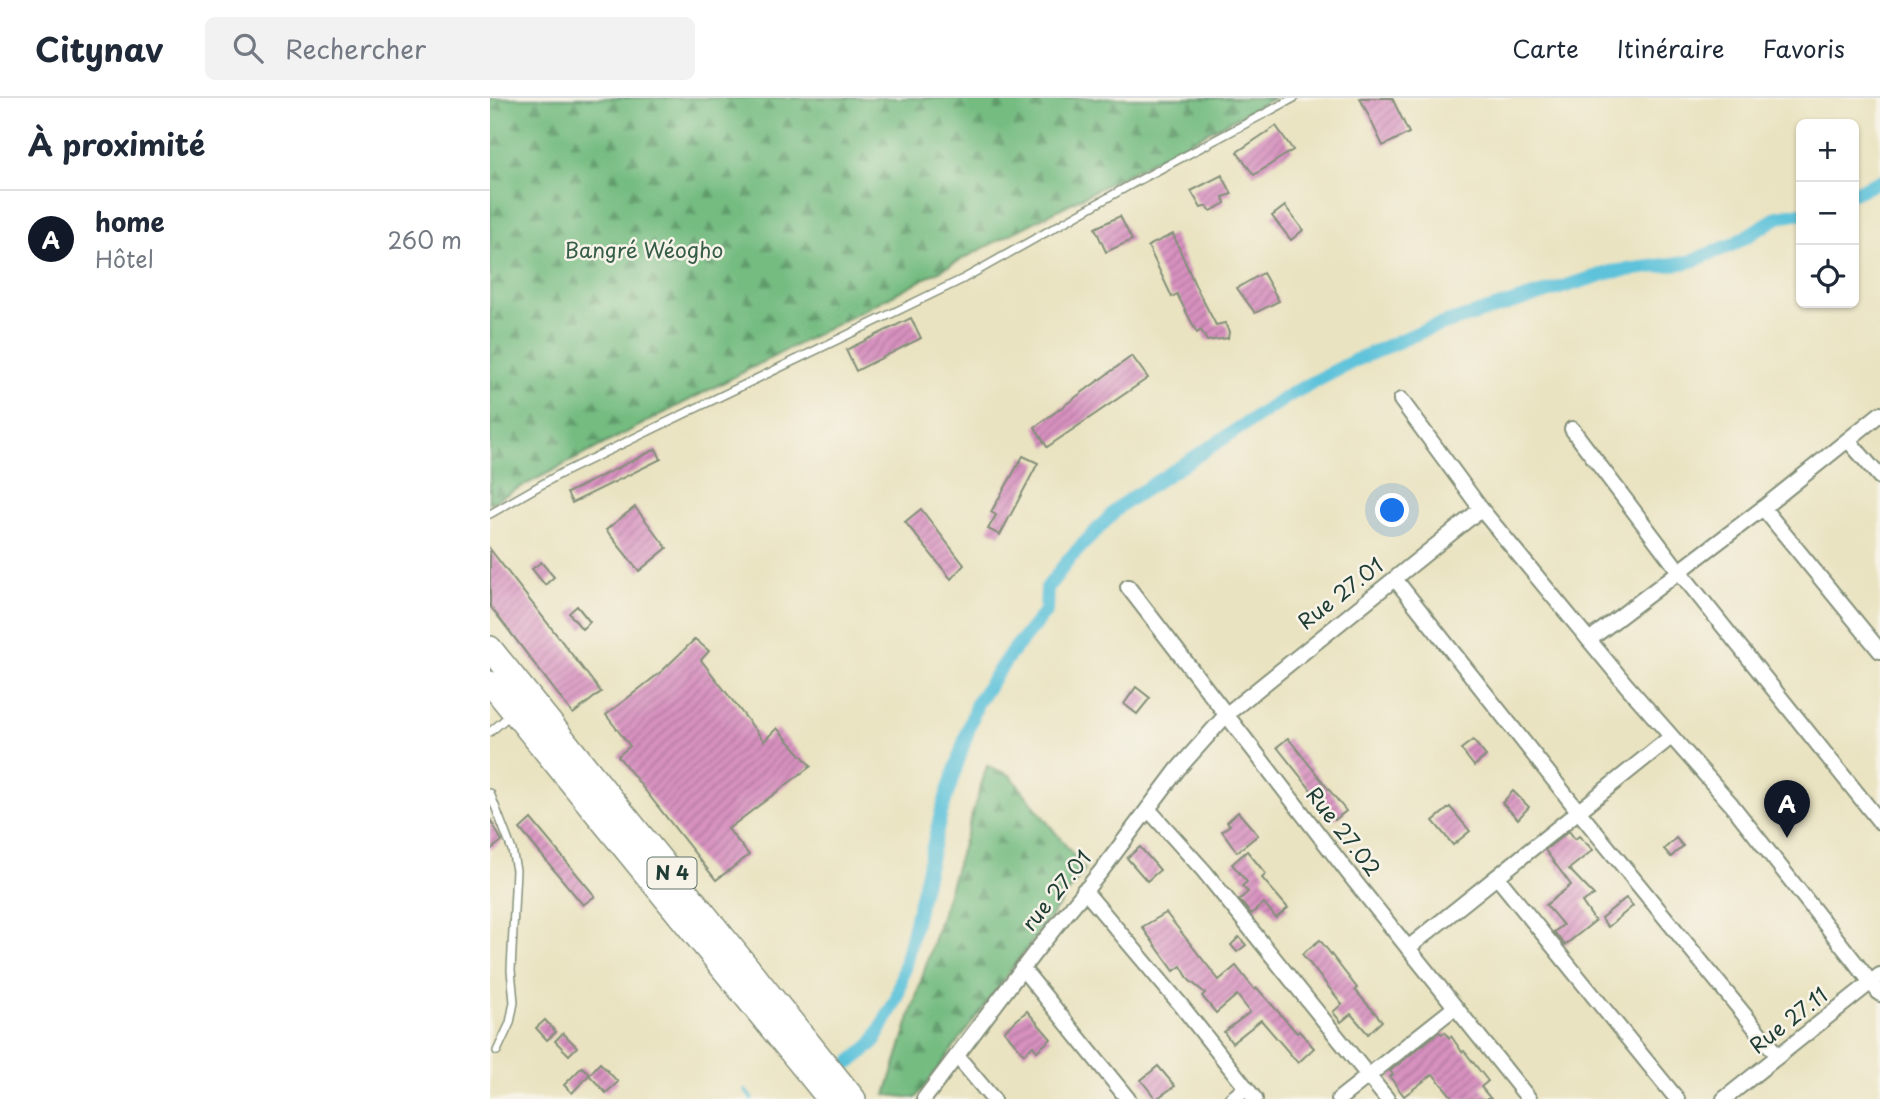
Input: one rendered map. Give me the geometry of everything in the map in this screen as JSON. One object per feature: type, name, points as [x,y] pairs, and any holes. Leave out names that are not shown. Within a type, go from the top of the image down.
[{"type":"highway","name":"N 4","points":[[490,648],[854,1099]]},
{"type":"highway","name":"N 4","points":[[490,683],[829,1099]]},
{"type":"street","points":[[1401,400],[1481,509],[1671,737],[1731,804],[1877,984]]},
{"type":"street","points":[[1589,640],[1763,508],[1880,414]]},
{"type":"street","points":[[1572,429],[1679,571],[1880,822]]},
{"type":"street","points":[[1848,440],[1880,477]]},
{"type":"street","points":[[1763,508],[1880,650]]},
{"type":"street","name":"Rue 27.01","points":[[1227,714],[1481,509]]},
{"type":"street","points":[[1395,579],[1579,812],[1778,1056]]},
{"type":"street","name":"Rue 27.02","points":[[1128,587],[1454,1008],[1530,1099]]},
{"type":"street","name":"rue 27.01","points":[[924,1099],[1022,968],[1199,743],[1227,714]]},
{"type":"street","points":[[1408,948],[1671,737]]},
{"type":"street","points":[[1148,809],[1204,871],[1387,1099]]},
{"type":"street","points":[[1497,877],[1677,1099]]},
{"type":"street","points":[[1084,890],[1165,985],[1251,1094],[1232,1099]]},
{"type":"street","points":[[1022,968],[1128,1099]]},
{"type":"street","name":"Rue 27.11","points":[[1724,1099],[1877,984]]},
{"type":"street","points":[[1339,1099],[1454,1008]]},
{"type":"street","points":[[957,1056],[993,1099]]},
{"type":"lane","points":[[490,514],[560,474],[963,279],[1132,184],[1294,98]]},
{"type":"lane","points":[[490,732],[514,712]]},
{"type":"lane","points":[[490,793],[512,850],[516,870],[511,970],[513,1002],[510,1023],[497,1051]]},
{"type":"green space","name":"Bangré Wéogho","points":[[490,98],[1274,98],[490,503]]},
{"type":"green space","points":[[987,766],[1010,775],[1085,870],[916,1098],[886,1095]]},
{"type":"building","points":[[1360,98],[1392,98],[1409,133],[1383,146]]},
{"type":"building","points":[[1276,126],[1293,150],[1254,175],[1237,152]]},
{"type":"building","points":[[1222,175],[1232,194],[1223,197],[1225,203],[1211,211],[1207,206],[1201,208],[1191,191]]},
{"type":"building","points":[[1285,206],[1303,230],[1291,240],[1272,216]]},
{"type":"building","points":[[1120,216],[1132,240],[1106,252],[1095,228]]},
{"type":"building","points":[[1173,234],[1216,325],[1225,323],[1229,332],[1228,338],[1207,341],[1201,330],[1197,333],[1177,294],[1172,297],[1148,246]]},
{"type":"building","points":[[1263,273],[1279,301],[1255,313],[1237,288]]},
{"type":"building","points":[[911,318],[921,338],[856,371],[846,350]]},
{"type":"building","points":[[1132,356],[1148,378],[1047,447],[1035,427]]},
{"type":"building","points":[[656,449],[661,459],[572,503],[567,493]]},
{"type":"building","points":[[1023,456],[1038,463],[1000,535],[988,529],[996,515],[991,512]]},
{"type":"building","points":[[635,507],[667,548],[639,571],[606,530]]},
{"type":"building","points":[[921,509],[964,565],[951,579],[905,522]]},
{"type":"building","points":[[490,549],[601,692],[573,714],[490,606]]},
{"type":"building","points":[[541,562],[554,577],[545,585],[532,569]]},
{"type":"building","points":[[577,606],[590,622],[582,629],[569,613]]},
{"type":"building","points":[[695,639],[709,651],[701,660],[764,741],[777,728],[811,766],[728,829],[749,855],[716,880],[618,756],[630,746],[606,715],[662,671]]},
{"type":"building","points":[[1136,687],[1150,698],[1137,714],[1124,704]]},
{"type":"building","points":[[1288,738],[1346,811],[1335,820],[1277,747]]},
{"type":"building","points":[[1473,740],[1486,756],[1474,766],[1461,749]]},
{"type":"building","points":[[1513,791],[1529,807],[1518,819],[1502,803]]},
{"type":"building","points":[[1450,807],[1470,831],[1453,845],[1433,821]]},
{"type":"building","points":[[1238,812],[1258,835],[1237,852],[1222,831],[1230,825],[1227,822]]},
{"type":"building","points":[[490,819],[502,841],[490,850]]},
{"type":"building","points":[[531,819],[595,896],[583,905],[520,829]]},
{"type":"building","points":[[1569,831],[1575,839],[1579,836],[1593,850],[1569,869],[1594,895],[1582,902],[1595,921],[1565,945],[1554,932],[1563,925],[1546,905],[1571,885],[1545,850]]},
{"type":"building","points":[[1676,838],[1683,846],[1671,857],[1664,849]]},
{"type":"building","points":[[1140,847],[1160,870],[1147,881],[1127,858]]},
{"type":"building","points":[[1247,851],[1266,874],[1262,878],[1288,908],[1276,918],[1264,903],[1251,914],[1239,900],[1248,892],[1242,886],[1247,882],[1232,864]]},
{"type":"building","points":[[1626,898],[1633,906],[1608,927],[1601,918]]},
{"type":"building","points":[[1166,913],[1219,980],[1236,966],[1255,990],[1257,988],[1314,1048],[1298,1063],[1261,1020],[1232,1043],[1224,1032],[1250,1012],[1237,995],[1216,1013],[1202,996],[1205,993],[1189,980],[1181,966],[1174,971],[1142,927]]},
{"type":"building","points":[[1239,937],[1246,945],[1237,952],[1231,945]]},
{"type":"building","points":[[1320,940],[1357,988],[1355,990],[1382,1021],[1368,1034],[1351,1014],[1341,1022],[1333,1012],[1342,1004],[1302,954]]},
{"type":"building","points":[[1027,1011],[1051,1039],[1037,1051],[1033,1046],[1024,1054],[1004,1031]]},
{"type":"building","points":[[545,1020],[556,1032],[547,1040],[536,1028]]},
{"type":"building","points":[[1439,1032],[1445,1032],[1449,1038],[1451,1036],[1488,1081],[1481,1087],[1491,1099],[1454,1099],[1433,1074],[1404,1096],[1390,1077],[1393,1074],[1390,1071]]},
{"type":"building","points":[[563,1033],[577,1047],[569,1055],[555,1041]]},
{"type":"building","points":[[600,1063],[618,1082],[606,1093],[589,1075]]},
{"type":"building","points":[[1158,1066],[1175,1086],[1156,1099],[1141,1080]]},
{"type":"building","points":[[582,1067],[590,1074],[572,1093],[564,1085]]},
{"type":"waterway","points":[[1859,191],[1880,181]]},
{"type":"waterway","points":[[851,1062],[873,1043],[897,998],[941,813],[977,703],[1008,657],[1046,611],[1047,588],[1069,559],[1121,505],[1293,393],[1356,360],[1427,329],[1611,272],[1689,262],[1734,244],[1778,217],[1796,214]]},
{"type":"waterway","points":[[745,1090],[752,1099]]},
{"type":"place","name":"home","points":[[1787,838]]}]
